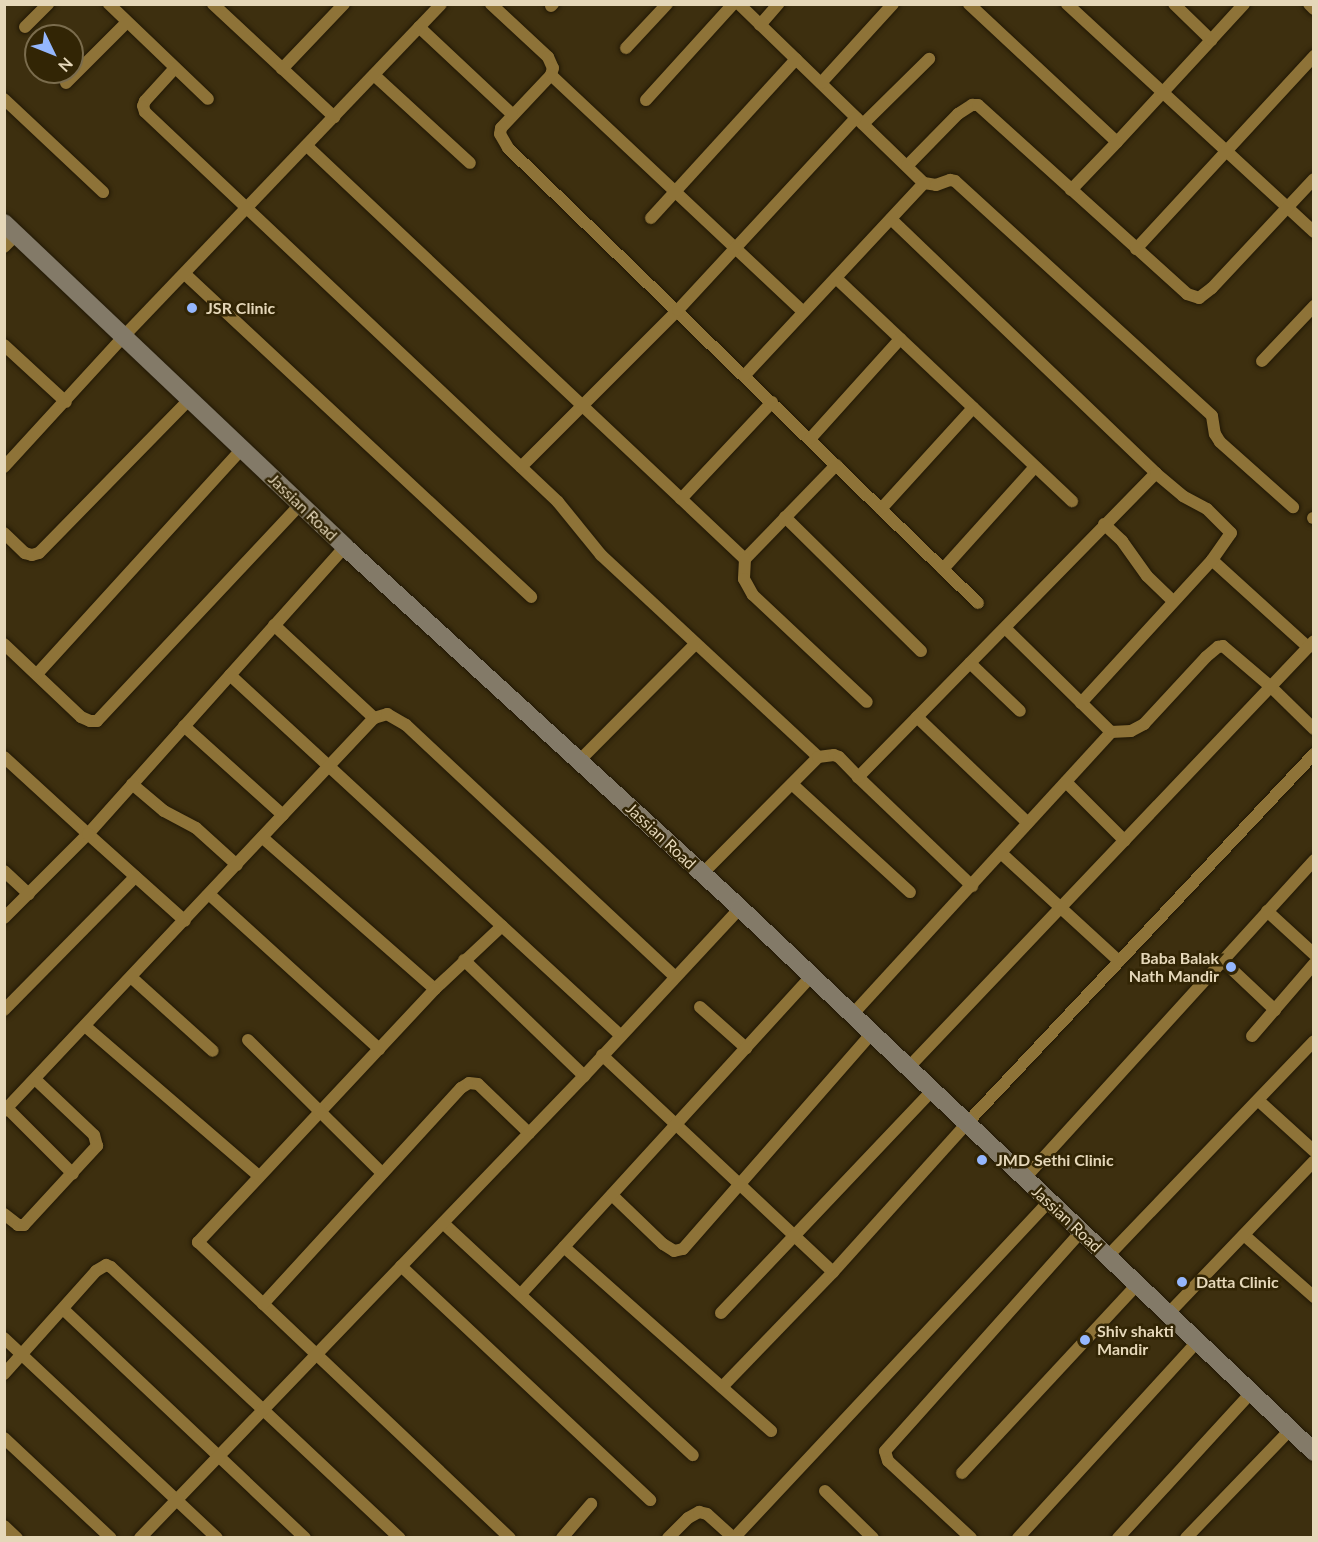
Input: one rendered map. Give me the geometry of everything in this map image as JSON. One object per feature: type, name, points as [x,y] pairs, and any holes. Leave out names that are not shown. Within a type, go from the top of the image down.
[{"type":"street","points":[[28,24],[48,4]]},
{"type":"street","points":[[109,4],[208,99]]},
{"type":"street","points":[[282,69],[344,4]]},
{"type":"street","points":[[4,467],[66,402],[123,337],[186,274],[441,4]]},
{"type":"street","points":[[491,4],[548,57],[553,68],[551,75],[501,128],[500,134],[508,148],[678,310],[978,603]]},
{"type":"street","points":[[626,48],[667,4]]},
{"type":"street","points":[[646,100],[733,4]]},
{"type":"street","points":[[739,4],[924,183],[936,185],[950,180],[955,181],[1212,416],[1215,434],[1221,442],[1293,507]]},
{"type":"street","points":[[760,24],[778,4]]},
{"type":"street","points":[[821,83],[894,4]]},
{"type":"street","points":[[969,4],[1117,142]]},
{"type":"street","points":[[1067,4],[1314,232]]},
{"type":"street","points":[[1174,4],[1211,40]]},
{"type":"street","points":[[1071,190],[1244,4]]},
{"type":"street","points":[[1309,4],[1314,9]]},
{"type":"street","points":[[220,7],[334,117]]},
{"type":"street","points":[[84,65],[127,22]]},
{"type":"street","points":[[419,27],[512,114]]},
{"type":"street","points":[[1136,249],[1314,56]]},
{"type":"street","points":[[651,218],[796,59]]},
{"type":"street","points":[[521,467],[678,310],[735,248],[860,121],[929,59]]},
{"type":"street","points":[[175,68],[145,101],[143,106],[146,112],[521,467],[568,513],[594,549],[818,757]]},
{"type":"street","points":[[374,75],[470,163]]},
{"type":"street","points":[[551,75],[803,312]]},
{"type":"street","points":[[4,99],[103,192]]},
{"type":"street","points":[[907,166],[958,114],[972,105],[978,105],[1187,294],[1199,298],[1212,288],[1314,179]]},
{"type":"street","points":[[308,146],[745,559]]},
{"type":"street","points":[[745,375],[924,183]]},
{"type":"street","points":[[891,219],[1156,473],[1183,496],[1208,509],[1230,530],[1228,539],[1212,560],[1081,703]]},
{"type":"street","name":"Jassian Road","points":[[8,235],[123,337],[243,448],[345,547],[740,908],[1290,1430],[1311,1444]]},
{"type":"street","points":[[186,274],[531,597]]},
{"type":"street","points":[[836,278],[1072,501]]},
{"type":"street","points":[[1262,361],[1314,306]]},
{"type":"street","points":[[810,439],[900,339]]},
{"type":"street","points":[[4,345],[66,402]]},
{"type":"street","points":[[4,533],[25,553],[32,555],[39,553],[190,399]]},
{"type":"street","points":[[681,499],[772,402]]},
{"type":"street","points":[[881,509],[973,408]]},
{"type":"street","points":[[37,674],[243,448]]},
{"type":"street","points":[[836,465],[745,559],[744,579],[753,595],[867,702]]},
{"type":"street","points":[[943,569],[1035,467]]},
{"type":"street","points":[[858,777],[1156,473]]},
{"type":"street","points":[[4,644],[81,717],[97,721],[300,505]]},
{"type":"street","points":[[785,517],[921,651]]},
{"type":"street","points":[[1104,524],[1122,541],[1147,576],[1173,601]]},
{"type":"street","points":[[4,918],[88,834],[345,547]]},
{"type":"street","points":[[908,1068],[1311,644],[1212,560]]},
{"type":"street","points":[[274,625],[374,718]]},
{"type":"street","points":[[1005,628],[1111,732]]},
{"type":"street","points":[[579,761],[695,644]]},
{"type":"street","points":[[852,1015],[1111,732],[1131,731],[1144,724],[1218,647],[1228,648],[1314,729]]},
{"type":"street","points":[[970,663],[1020,711]]},
{"type":"street","points":[[230,675],[620,1035]]},
{"type":"street","points":[[72,1174],[6,1109],[330,768],[374,718],[387,714],[406,725],[674,976]]},
{"type":"street","points":[[917,717],[1028,823]]},
{"type":"street","points":[[184,726],[283,815]]},
{"type":"street","points":[[702,874],[818,757],[834,754],[972,886]]},
{"type":"street","points":[[722,1387],[833,1272],[967,1124],[1314,754]]},
{"type":"street","points":[[4,757],[185,921]]},
{"type":"street","points":[[1066,782],[1125,840]]},
{"type":"street","points":[[132,784],[164,811],[196,828],[237,865]]},
{"type":"street","points":[[792,784],[910,892]]},
{"type":"street","points":[[264,838],[435,989]]},
{"type":"street","points":[[1001,852],[1119,961]]},
{"type":"street","points":[[1025,1178],[1314,860]]},
{"type":"street","points":[[4,871],[29,894]]},
{"type":"street","points":[[4,1010],[135,877]]},
{"type":"street","points":[[210,895],[379,1049]]},
{"type":"street","points":[[140,1538],[584,1076],[674,976],[740,908]]},
{"type":"street","points":[[1267,911],[1314,954]]},
{"type":"street","points":[[502,926],[435,989],[198,1242],[510,1538]]},
{"type":"street","points":[[464,960],[584,1076]]},
{"type":"street","points":[[1222,960],[1275,1010]]},
{"type":"street","points":[[1252,1036],[1314,964]]},
{"type":"street","points":[[521,1294],[811,976]]},
{"type":"street","points":[[131,977],[213,1051]]},
{"type":"street","points":[[700,1007],[746,1048]]},
{"type":"street","points":[[85,1026],[260,1176]]},
{"type":"street","points":[[612,1195],[663,1244],[679,1251],[872,1034]]},
{"type":"street","points":[[248,1040],[382,1173]]},
{"type":"street","points":[[1107,1257],[1259,1101],[1314,1041]]},
{"type":"street","points":[[602,1055],[674,1126],[833,1272]]},
{"type":"street","points":[[4,1214],[18,1225],[24,1225],[95,1149],[97,1139],[35,1079]]},
{"type":"street","points":[[263,1304],[382,1173],[469,1083],[478,1084],[529,1133]]},
{"type":"street","points":[[721,1313],[932,1091]]},
{"type":"street","points":[[1259,1101],[1314,1150]]},
{"type":"street","points":[[1168,1314],[1312,1165]]},
{"type":"street","points":[[668,1538],[688,1518],[699,1512],[707,1514],[734,1538],[1049,1201]]},
{"type":"street","points":[[443,1223],[693,1455]]},
{"type":"street","points":[[971,1538],[888,1461],[885,1451],[1081,1232]]},
{"type":"street","points":[[1244,1235],[1314,1297]]},
{"type":"street","points":[[564,1247],[771,1431]]},
{"type":"street","points":[[4,1374],[102,1266],[111,1267],[400,1538]]},
{"type":"street","points":[[401,1266],[650,1500]]},
{"type":"street","points":[[962,1473],[1137,1285]]},
{"type":"street","points":[[63,1309],[305,1538]]},
{"type":"street","points":[[4,1338],[217,1538]]},
{"type":"street","points":[[1018,1538],[1197,1342]]},
{"type":"street","points":[[1118,1538],[1251,1393]]},
{"type":"street","points":[[1186,1538],[1290,1430]]},
{"type":"street","points":[[4,1438],[111,1538]]},
{"type":"street","points":[[825,1491],[873,1538]]},
{"type":"street","points":[[562,1538],[591,1504]]},
{"type":"street","points":[[4,1526],[17,1538]]},
{"type":"place","name":"JSR Clinic","points":[[192,308]]},
{"type":"place","name":"Baba Balak Nath Mandir","points":[[1231,967]]},
{"type":"place","name":"JMD Sethi Clinic","points":[[982,1160]]},
{"type":"place","name":"Datta Clinic","points":[[1182,1282]]},
{"type":"place","name":"Shiv shakti Mandir","points":[[1085,1340]]}]
